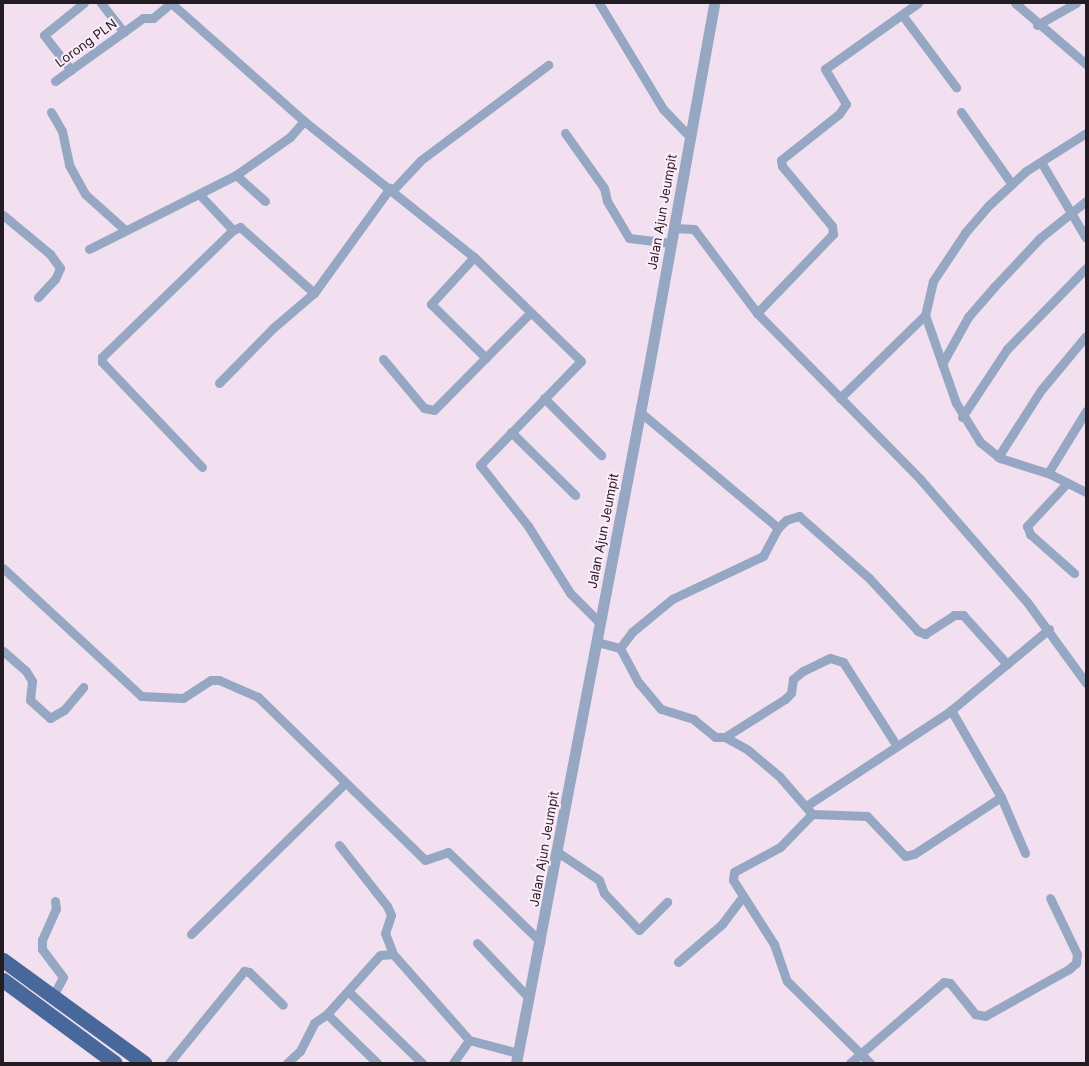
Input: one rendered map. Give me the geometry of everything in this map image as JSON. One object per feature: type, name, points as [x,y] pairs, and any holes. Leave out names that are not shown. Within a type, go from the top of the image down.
[{"type":"highway","points":[[3,960],[144,1063]]},
{"type":"highway","points":[[3,980],[115,1063]]},
{"type":"street","points":[[71,70],[44,35],[84,3]]},
{"type":"street","points":[[101,3],[124,32]]},
{"type":"street","points":[[171,3],[304,121],[474,257],[581,361],[481,463],[481,467],[528,526],[570,593],[600,623]]},
{"type":"street","name":"Lorong PLN","points":[[55,81],[143,18],[153,18],[171,3]]},
{"type":"street","points":[[599,3],[663,109],[690,136]]},
{"type":"street","name":"Jalan Ajun Jeumpit","points":[[517,1058],[558,853],[675,228],[714,3]]},
{"type":"street","points":[[757,313],[833,234],[832,226],[782,166],[782,160],[839,114],[846,104],[825,69],[885,24],[903,16],[918,3]]},
{"type":"street","points":[[1015,3],[1037,25],[1086,64]]},
{"type":"street","points":[[1037,25],[1076,3]]},
{"type":"street","points":[[903,16],[956,87]]},
{"type":"street","points":[[219,382],[273,328],[314,293],[391,190],[421,160],[548,65]]},
{"type":"street","points":[[51,112],[62,130],[69,165],[86,194],[124,229]]},
{"type":"street","points":[[961,112],[1011,183]]},
{"type":"street","points":[[89,249],[124,229],[236,175],[290,137],[304,121]]},
{"type":"street","points":[[565,133],[604,188],[607,201],[629,238],[671,243]]},
{"type":"street","points":[[1086,133],[1011,183],[964,233],[940,270],[927,296],[925,315],[962,417],[980,442],[998,456],[1048,473],[1086,492]]},
{"type":"street","points":[[1041,162],[1086,238]]},
{"type":"street","points":[[236,175],[265,201]]},
{"type":"street","points":[[199,194],[233,230]]},
{"type":"street","points":[[942,364],[968,317],[1040,238],[1070,212],[1086,201]]},
{"type":"street","points":[[3,215],[50,254],[60,268],[55,279],[38,297]]},
{"type":"street","points":[[202,467],[102,362],[102,357],[212,254],[233,230],[240,227],[314,293]]},
{"type":"street","points":[[675,228],[694,229],[757,313],[920,480],[1049,630],[1086,683]]},
{"type":"street","points":[[474,257],[431,304],[486,358]]},
{"type":"street","points":[[962,417],[1007,349],[1086,268]]},
{"type":"street","points":[[383,358],[429,411],[440,407],[530,313]]},
{"type":"street","points":[[840,398],[925,315]]},
{"type":"street","points":[[998,456],[1041,390],[1086,336]]},
{"type":"street","points":[[544,398],[601,455]]},
{"type":"street","points":[[1048,473],[1086,411]]},
{"type":"street","points":[[640,412],[778,528]]},
{"type":"street","points":[[511,432],[575,495]]},
{"type":"street","points":[[1067,483],[1027,526],[1030,534],[1074,573]]},
{"type":"street","points":[[620,648],[632,632],[672,600],[692,587],[763,556],[778,528],[786,520],[799,516],[869,578],[918,631],[925,634],[954,615],[963,615],[1007,664]]},
{"type":"street","points":[[3,568],[142,696],[183,698],[210,680],[219,680],[258,697],[424,860],[448,852],[541,942]]},
{"type":"street","points":[[806,806],[951,710],[1049,630]]},
{"type":"street","points":[[597,642],[620,648],[639,683],[660,709],[693,719],[715,737],[725,737],[748,750],[779,776],[812,814]]},
{"type":"street","points":[[3,651],[26,671],[32,680],[30,700],[50,718],[64,710],[83,687]]},
{"type":"street","points":[[725,737],[785,699],[790,693],[793,679],[803,671],[830,658],[843,662],[897,746]]},
{"type":"street","points":[[951,710],[1001,798],[1025,853]]},
{"type":"street","points":[[191,934],[345,783]]},
{"type":"street","points":[[870,1063],[787,981],[774,944],[733,880],[734,872],[780,847],[812,814],[867,816],[905,856],[914,854],[1001,798]]},
{"type":"street","points":[[339,845],[387,906],[391,915],[385,933],[393,954],[469,1040],[517,1058]]},
{"type":"street","points":[[558,853],[599,880],[604,893],[638,930],[667,902]]},
{"type":"street","points":[[678,962],[722,924],[743,896]]},
{"type":"street","points":[[850,1063],[859,1053],[944,982],[950,983],[975,1014],[986,1016],[1069,969],[1076,963],[1077,954],[1050,898]]},
{"type":"street","points":[[53,996],[63,977],[42,949],[42,940],[56,909],[55,901]]},
{"type":"street","points":[[477,943],[529,998]]},
{"type":"street","points":[[287,1063],[306,1042],[308,1030],[328,1014],[380,955],[393,954]]},
{"type":"street","points":[[169,1063],[244,971],[249,972],[283,1005]]},
{"type":"street","points":[[348,991],[422,1063]]},
{"type":"street","points":[[328,1014],[377,1063]]},
{"type":"street","points":[[453,1063],[469,1040]]}]
